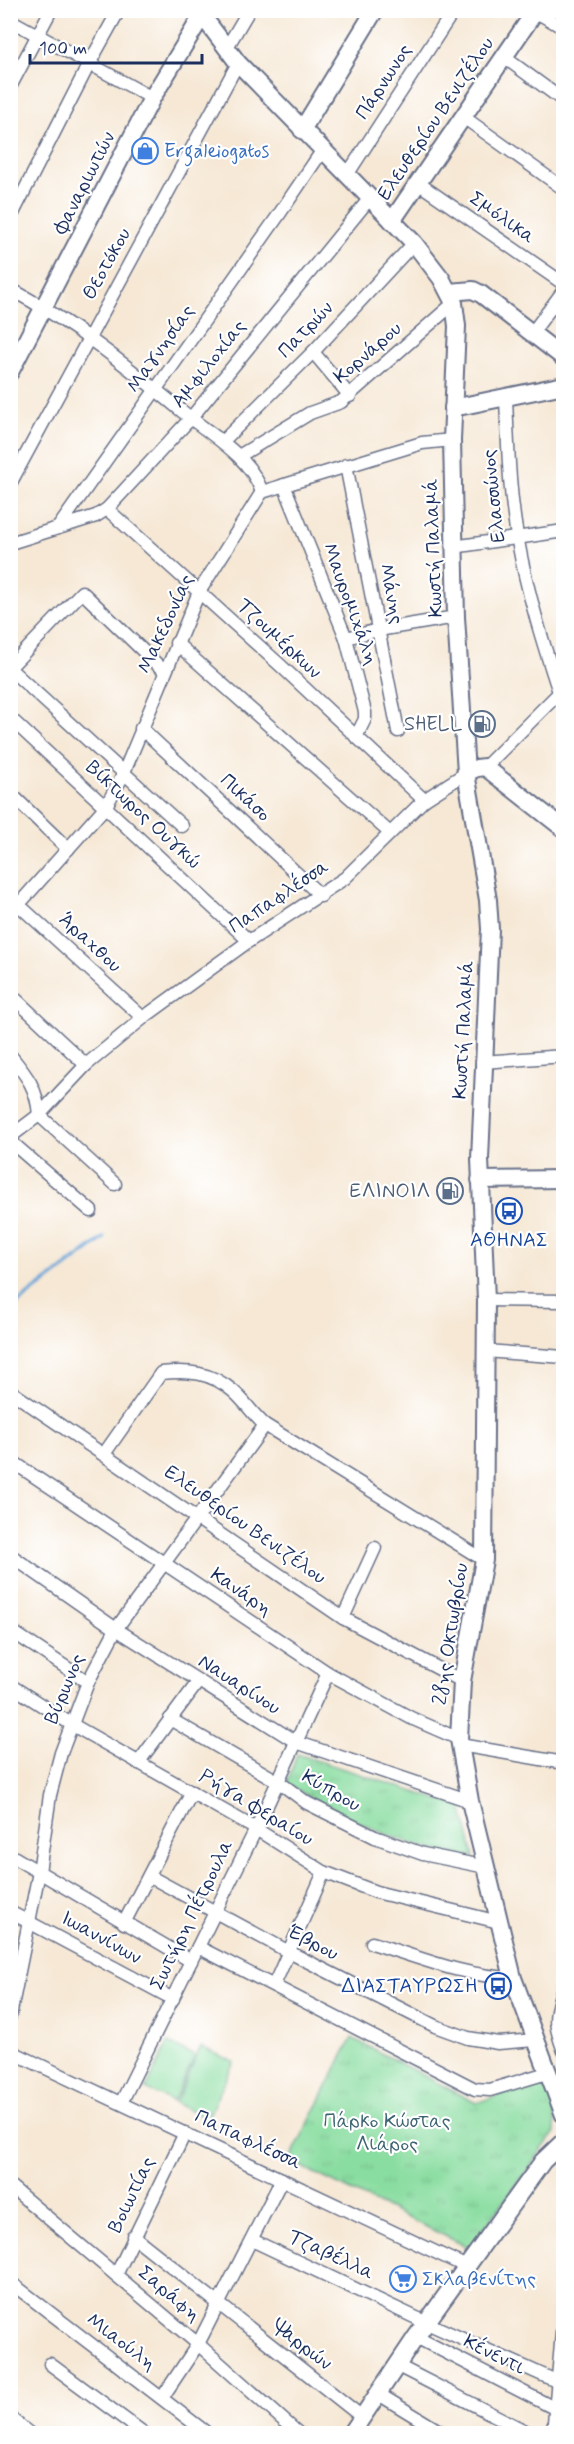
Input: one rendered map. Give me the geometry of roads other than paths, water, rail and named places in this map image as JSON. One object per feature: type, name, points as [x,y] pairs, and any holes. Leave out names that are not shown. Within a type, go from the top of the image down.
[{"type":"street","points":[[10,87],[51,10]]},
{"type":"street","points":[[10,219],[15,197],[119,10]]},
{"type":"street","points":[[226,49],[249,10]]},
{"type":"street","points":[[302,130],[375,10]]},
{"type":"street","name":"Πάρνωνος","points":[[347,176],[454,10]]},
{"type":"street","points":[[534,11],[564,28]]},
{"type":"street","name":"Ελευθερίου Βενιζέλου","points":[[392,221],[534,11]]},
{"type":"street","name":"Κωστή Παλαμά","points":[[200,13],[238,63],[430,261],[451,298],[457,326],[452,440],[456,617],[466,773],[488,900],[489,952],[482,1062],[480,1180]]},
{"type":"street","name":"Φαναριωτών","points":[[10,372],[152,98],[200,13]]},
{"type":"street","points":[[10,20],[152,98]]},
{"type":"street","points":[[504,57],[564,101]]},
{"type":"street","name":"Θεοτόκου","points":[[10,483],[238,63]]},
{"type":"street","points":[[462,116],[564,189]]},
{"type":"street","name":"Μαγνησίας","points":[[58,528],[322,151]]},
{"type":"street","name":"Σμόλικα","points":[[418,183],[564,285]]},
{"type":"street","name":"Αμφιλοχίας","points":[[58,528],[96,516],[107,508],[191,418],[370,198]]},
{"type":"street","name":"Πατρών","points":[[223,441],[313,352],[414,243]]},
{"type":"street","points":[[10,289],[44,307],[89,338],[223,441],[257,477],[262,492],[422,442],[452,440]]},
{"type":"street","points":[[451,298],[472,290],[481,294],[564,358]]},
{"type":"street","points":[[532,333],[564,290]]},
{"type":"street","name":"Κορνάρου","points":[[239,456],[310,413],[341,402],[350,396],[451,298]]},
{"type":"street","points":[[313,352],[350,396]]},
{"type":"street","points":[[453,408],[563,386]]},
{"type":"street","name":"Ελασσώνος","points":[[506,398],[508,468],[517,539],[544,648],[561,690]]},
{"type":"street","name":"Μάνης","points":[[346,465],[398,731]]},
{"type":"street","name":"Μαυρομιχάλη","points":[[284,485],[346,638],[365,712],[365,719],[356,737]]},
{"type":"street","name":"Μακεδονίας","points":[[15,901],[68,849],[106,806],[124,772],[199,592],[262,492]]},
{"type":"street","name":"Τζουμέρκων","points":[[107,508],[424,800]]},
{"type":"street","points":[[10,543],[58,528]]},
{"type":"street","points":[[453,548],[564,531]]},
{"type":"street","points":[[165,672],[82,592],[10,668],[182,826]]},
{"type":"street","points":[[346,638],[378,630],[456,617]]},
{"type":"street","points":[[176,643],[390,833]]},
{"type":"street","name":"Παπαφλέσσα","points":[[10,1139],[39,1115],[86,1065],[143,1018],[249,941],[321,896],[345,878],[424,800],[466,773],[486,767],[561,690]]},
{"type":"street","name":"Βίκτωρος Ουγκώ","points":[[10,718],[249,941]]},
{"type":"street","name":"Πικάσο","points":[[141,728],[321,896]]},
{"type":"street","points":[[486,767],[564,829]]},
{"type":"street","points":[[10,793],[68,849]]},
{"type":"street","name":"Άραχθου","points":[[15,901],[143,1018]]},
{"type":"street","points":[[10,994],[86,1065]]},
{"type":"street","points":[[10,1055],[29,1079],[37,1096],[39,1115],[115,1184]]},
{"type":"street","points":[[482,1062],[564,1056]]},
{"type":"street","points":[[10,1139],[91,1210]]},
{"type":"street","points":[[480,1180],[564,1179]]},
{"type":"street","name":"28ης Οκτωβρίου","points":[[480,1180],[486,1299],[484,1560],[462,1681],[460,1742],[470,1801],[513,1978],[564,2115]]},
{"type":"street","points":[[486,1299],[564,1301]]},
{"type":"street","points":[[486,1351],[564,1357]]},
{"type":"street","points":[[104,1454],[161,1373],[191,1371],[219,1382],[233,1391],[252,1415],[265,1425],[484,1560]]},
{"type":"street","name":"Ελευθερίου Βενιζέλου","points":[[10,1391],[343,1618],[462,1681]]},
{"type":"street","name":"Βύρωνος","points":[[10,2016],[39,1872],[50,1795],[61,1753],[88,1682],[116,1629],[265,1425]]},
{"type":"street","name":"Κανάρη","points":[[10,1460],[328,1673],[460,1742],[564,1763]]},
{"type":"street","points":[[343,1618],[375,1548]]},
{"type":"street","name":"Ναυαρίνου","points":[[10,1555],[116,1629],[296,1742],[470,1801]]},
{"type":"street","points":[[10,1630],[88,1682]]},
{"type":"street","name":"Σωτήρη Πέτρουλα","points":[[122,2103],[279,1782],[328,1673]]},
{"type":"street","points":[[138,1763],[198,1682]]},
{"type":"street","name":"Ρήγα Φεραίου","points":[[10,1685],[71,1724],[256,1829],[324,1872],[376,1892],[499,1922]]},
{"type":"street","name":"Κύπρου","points":[[170,1719],[279,1782],[307,1803],[375,1837],[423,1854],[486,1867]]},
{"type":"street","points":[[124,1923],[192,1792]]},
{"type":"street","points":[[10,1855],[191,1961]]},
{"type":"street","points":[[274,1985],[324,1872]]},
{"type":"street","name":"Έβρου","points":[[148,1876],[289,1952],[435,2026],[468,2038],[498,2043],[535,2040]]},
{"type":"street","name":"Ιωαννίνων","points":[[10,1912],[173,1999]]},
{"type":"street","points":[[372,1943],[494,1978],[513,1978]]},
{"type":"street","points":[[198,1947],[475,2089],[490,2090],[547,2073]]},
{"type":"street","points":[[564,1984],[555,2016],[555,2025],[564,2051]]},
{"type":"street","name":"Παπαφλέσσα","points":[[10,2051],[467,2267]]},
{"type":"street","name":"Βοιωτίας","points":[[116,2275],[185,2133]]},
{"type":"street","points":[[351,2433],[396,2365],[543,2161],[564,2141]]},
{"type":"street","points":[[162,2398],[198,2344],[282,2179]]},
{"type":"street","name":"Σαράφη","points":[[10,2186],[198,2344],[299,2433]]},
{"type":"street","name":"Ψαρρών","points":[[133,2236],[362,2417]]},
{"type":"street","name":"Τζαβέλλα","points":[[252,2240],[556,2381]]},
{"type":"street","name":"Μιαούλη","points":[[10,2282],[208,2433]]},
{"type":"street","points":[[553,2433],[564,2310]]},
{"type":"street","name":"Κένεντι","points":[[416,2337],[554,2408]]},
{"type":"street","points":[[50,2364],[145,2433]]},
{"type":"street","points":[[396,2365],[531,2433]]},
{"type":"street","points":[[377,2393],[444,2433]]},
{"type":"street","points":[[10,2418],[30,2433]]},
{"type":"waterway","points":[[10,1309],[104,1238]]},
{"type":"place","name":"Ergaleiogatos","points":[[145,151]]},
{"type":"place","name":"SHELL","points":[[482,724]]},
{"type":"place","name":"ΕΛΙΝΟΙΛ","points":[[450,1191]]},
{"type":"place","name":"ΑΘΗΝΑΣ","points":[[509,1211]]},
{"type":"place","name":"ΔΙΑΣΤΑΥΡΩΣΗ","points":[[498,1986]]},
{"type":"place","name":"Σκλαβενίτης","points":[[403,2279]]},
{"type":"park label","name":"Πάρκο Κώστας Λιάρος","points":[[387,2132]]}]
